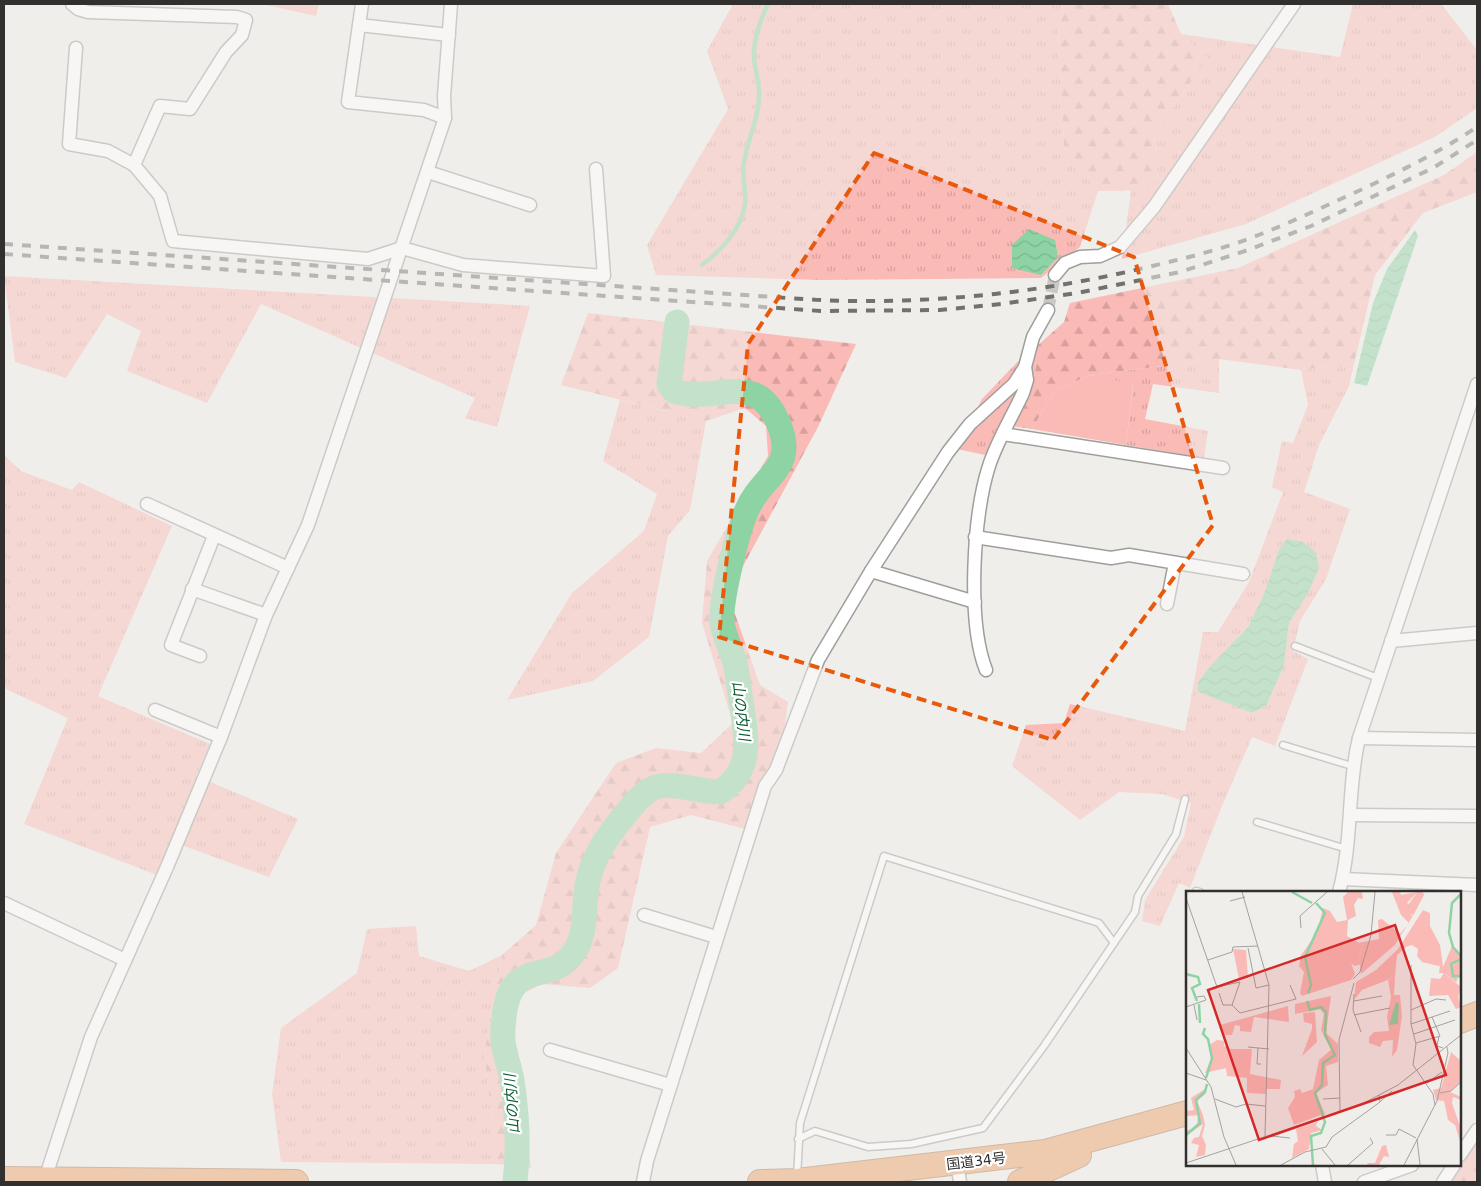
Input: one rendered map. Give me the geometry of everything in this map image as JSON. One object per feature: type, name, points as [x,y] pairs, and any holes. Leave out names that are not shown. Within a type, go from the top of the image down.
[{"type":"highway","points":[[1461,1021],[1477,1014]]},
{"type":"highway","name":"国道34号","points":[[760,1182],[959,1173],[1113,1135],[1186,1113]]},
{"type":"highway","points":[[1020,1182],[1084,1152],[1113,1135]]},
{"type":"highway","points":[[4,1179],[296,1182]]},
{"type":"street","points":[[72,4],[78,9],[88,12],[237,17],[246,20],[242,35],[226,52],[190,108],[160,106],[134,165]]},
{"type":"street","points":[[362,4],[348,102],[424,110],[446,118]]},
{"type":"street","points":[[45,1179],[91,1037],[168,867],[221,737],[266,615],[308,525],[446,118],[444,96],[451,4]]},
{"type":"street","points":[[1055,275],[1065,264],[1080,257],[1100,256],[1120,247],[1154,207],[1294,4]]},
{"type":"street","points":[[359,25],[449,35]]},
{"type":"street","points":[[76,48],[69,144],[108,151],[134,165],[160,196],[172,241],[368,259],[402,248],[463,265],[604,276],[596,169]]},
{"type":"street","points":[[428,172],[530,205]]},
{"type":"street","points":[[643,1182],[647,1161],[670,1085],[765,786],[776,770],[809,679],[871,571],[948,452],[970,424],[1014,384],[1025,367],[1033,337],[1048,310]]},
{"type":"street","points":[[986,670],[980,651],[975,602],[975,537],[980,496],[990,464],[1023,393],[1026,380],[1025,367]]},
{"type":"street","points":[[1339,891],[1348,849],[1352,766],[1359,738],[1477,384]]},
{"type":"street","points":[[1003,434],[1222,468]]},
{"type":"street","points":[[147,504],[288,568]]},
{"type":"street","points":[[200,656],[171,645],[214,536]]},
{"type":"street","points":[[975,537],[1111,558],[1128,555],[1243,574]]},
{"type":"street","points":[[1167,604],[1175,563]]},
{"type":"street","points":[[871,571],[975,602]]},
{"type":"street","points":[[192,590],[266,615]]},
{"type":"street","points":[[1391,641],[1477,633]]},
{"type":"street","points":[[155,710],[221,737]]},
{"type":"street","points":[[1359,738],[1477,740]]},
{"type":"street","points":[[1351,815],[1477,816]]},
{"type":"street","points":[[1343,879],[1477,886]]},
{"type":"street","points":[[4,903],[125,960]]},
{"type":"street","points":[[644,915],[716,937]]},
{"type":"street","points":[[550,1050],[670,1085]]},
{"type":"street","points":[[1461,1152],[1477,1130]]},
{"type":"street","points":[[1322,1166],[1325,1182]]},
{"type":"street","points":[[1364,1182],[1409,1166]]},
{"type":"street","points":[[1443,1182],[1453,1166]]},
{"type":"lane","points":[[1295,646],[1378,678]]},
{"type":"lane","points":[[1283,745],[1352,766]]},
{"type":"lane","points":[[798,1139],[815,1131],[868,1147],[911,1144],[983,1128],[1044,1046],[1135,912],[1138,896],[1176,834],[1185,799]]},
{"type":"lane","points":[[1257,822],[1348,849]]},
{"type":"lane","points":[[797,1181],[800,1123],[884,856],[1099,923],[1114,943]]},
{"type":"highlighted area","points":[[874,153],[1134,257],[1213,525],[1053,740],[719,637],[748,344]]},
{"type":"green space","points":[[262,4],[319,4],[316,16]]},
{"type":"green space","points":[[733,4],[1066,4],[1058,28],[1064,147],[1098,191],[1080,247],[1041,278],[819,280],[656,275],[647,245],[728,109],[707,51]]},
{"type":"green space","points":[[1066,4],[1168,4],[1181,34],[1208,58],[1154,134],[1159,190],[1098,191],[1064,147],[1058,28]]},
{"type":"green space","points":[[1353,4],[1441,4],[1477,50],[1477,108],[1435,137],[1246,224],[1122,259],[1131,190],[1159,190],[1154,134],[1208,58],[1181,34],[1340,57]]},
{"type":"green space","points":[[1477,152],[1477,192],[1423,213],[1375,275],[1354,364],[1301,370],[1219,359],[1090,375],[1055,391],[1032,429],[1011,426],[1035,374],[1037,346],[1064,322],[1070,303],[1238,268],[1444,175]]},
{"type":"green space","points":[[4,276],[530,306],[497,427],[465,418],[475,398],[261,304],[207,403],[127,371],[141,331],[107,314],[66,378],[15,362]]},
{"type":"green space","points":[[588,313],[856,344],[818,427],[728,594],[760,685],[788,702],[783,738],[757,792],[745,829],[691,815],[650,827],[618,968],[590,988],[542,984],[517,997],[512,1037],[531,1168],[497,1164],[484,1053],[502,955],[536,925],[556,853],[616,763],[656,748],[701,753],[733,723],[702,623],[707,561],[768,456],[766,426],[745,408],[706,421],[561,385]]},
{"type":"green space","points":[[1037,346],[1035,374],[1011,426],[1002,426],[985,455],[957,449],[982,399],[1025,354]]},
{"type":"green space","points":[[1219,359],[1219,393],[1153,384],[1145,419],[1208,431],[1204,458],[1126,445],[1133,385],[1090,375]]},
{"type":"green space","points":[[1354,364],[1349,386],[1319,445],[1304,492],[1350,509],[1326,579],[1300,621],[1293,651],[1308,659],[1275,746],[1252,737],[1222,806],[1190,888],[1179,883],[1160,926],[1142,921],[1145,900],[1184,837],[1191,803],[1162,794],[1119,792],[1080,820],[1012,766],[1026,725],[1064,723],[1070,704],[1185,731],[1203,632],[1218,632],[1249,582],[1283,492],[1272,487],[1282,441],[1293,443],[1308,405],[1301,370]],"holes":[[[1264,594],[1307,595],[1289,623],[1284,666],[1266,706],[1252,713],[1198,692],[1198,682],[1212,664],[1248,627]]]},
{"type":"green space","points":[[1090,375],[1133,384],[1126,445],[1032,429],[1055,391]]},
{"type":"green space","points":[[620,400],[706,421],[690,510],[668,536],[649,637],[593,681],[507,700],[572,593],[644,531],[657,494],[603,461]]},
{"type":"green space","points":[[4,455],[21,471],[72,490],[79,482],[172,526],[98,696],[210,744],[196,776],[298,819],[269,877],[170,841],[157,875],[24,824],[68,718],[4,688]]},
{"type":"green space","points":[[416,926],[419,956],[469,971],[502,955],[484,1053],[497,1164],[281,1162],[272,1094],[281,1028],[357,973],[367,929]]},
{"type":"green space","points":[[1477,1141],[1477,1182],[1449,1182]]},
{"type":"water","points":[[1029,229],[1055,240],[1058,257],[1041,275],[1012,268],[1012,245]]},
{"type":"water","points":[[1415,230],[1418,236],[1367,386],[1354,383],[1373,303],[1387,269]]},
{"type":"water","points":[[1287,539],[1303,542],[1316,552],[1319,568],[1307,595],[1289,623],[1284,666],[1266,706],[1252,713],[1198,692],[1198,682],[1212,664],[1248,627],[1264,594],[1279,550]]},
{"type":"waterway","points":[[702,265],[730,238],[743,213],[745,204],[743,168],[755,121],[759,91],[754,58],[755,44],[768,4]]},
{"type":"waterway","name":"山の内川","points":[[515,1182],[517,1144],[515,1105],[503,1036],[505,1010],[510,994],[516,983],[525,977],[555,968],[565,962],[574,952],[583,929],[589,875],[597,855],[608,837],[638,799],[655,787],[667,785],[720,792],[739,773],[746,751],[745,726],[735,664],[722,623],[722,613],[730,567],[742,522],[760,488],[776,470],[781,461],[784,450],[783,436],[771,409],[762,399],[755,395],[746,392],[685,394],[674,391],[669,384],[677,322]]},
{"type":"tunnel","points":[[1048,310],[1055,275]]},
{"type":"railway","points":[[4,244],[814,300],[893,301],[966,297],[1040,288],[1112,275],[1191,257],[1233,244],[1261,234],[1386,178],[1432,154],[1477,127]]},
{"type":"railway","points":[[4,254],[821,311],[940,310],[1001,304],[1077,293],[1180,272],[1248,250],[1311,226],[1433,168],[1477,140]]}]
